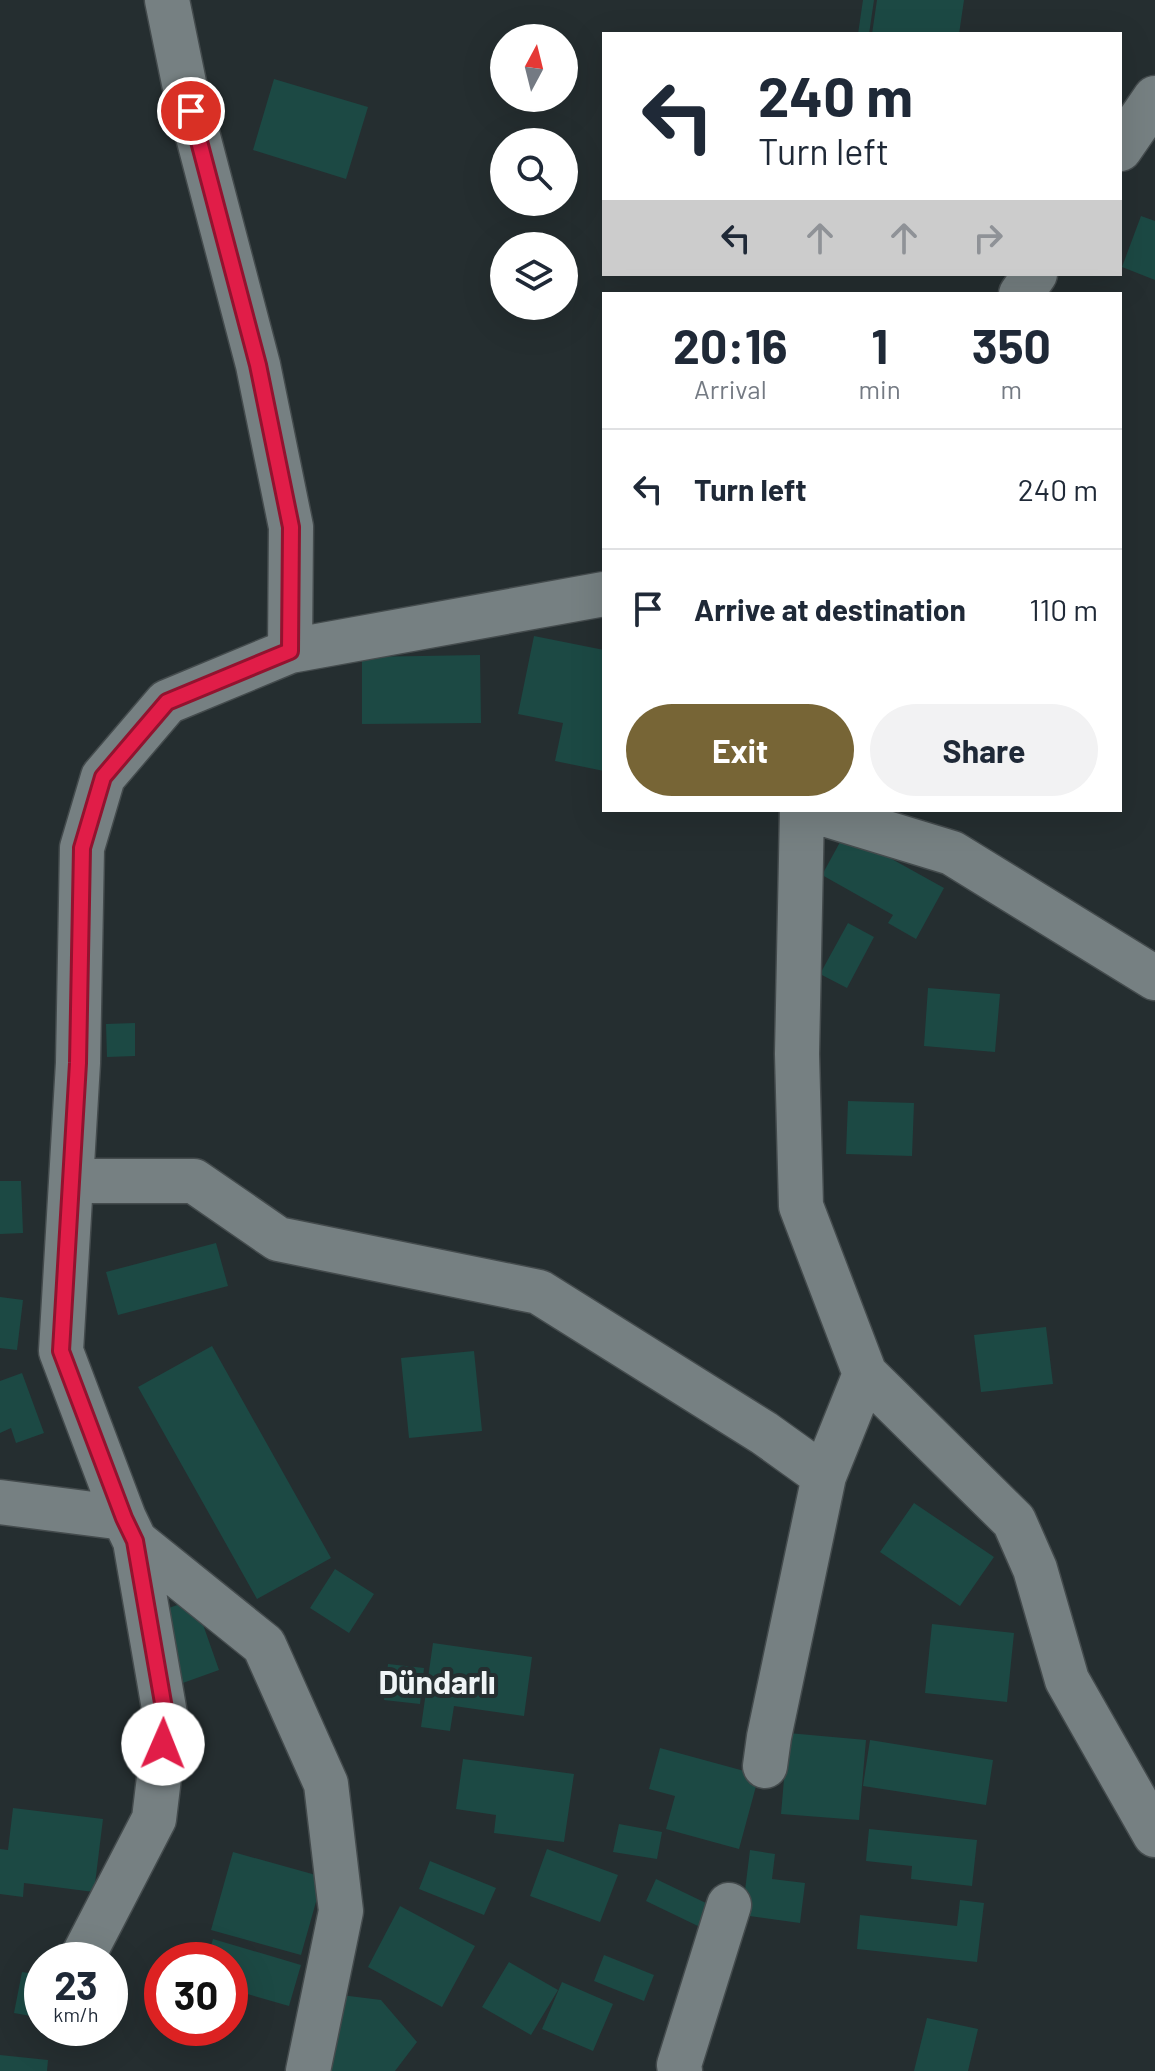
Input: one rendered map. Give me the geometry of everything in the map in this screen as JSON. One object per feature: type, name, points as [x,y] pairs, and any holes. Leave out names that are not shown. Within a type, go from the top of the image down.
[{"type":"street","points":[[167,0],[184,83],[258,365],[291,527],[290,651]]},
{"type":"street","points":[[1122,146],[1155,98]]},
{"type":"street","points":[[90,1942],[154,1819],[166,1720],[130,1529],[61,1351],[78,1063],[82,848],[103,777],[167,702],[290,651],[602,594]]},
{"type":"street","points":[[802,812],[797,1054],[801,1206],[865,1374],[1014,1521],[1035,1569],[1067,1680],[1155,1835]]},
{"type":"street","points":[[818,812],[952,853],[1155,978]]},
{"type":"street","points":[[72,1181],[194,1181],[278,1239],[539,1292],[764,1433],[824,1476]]},
{"type":"street","points":[[765,1766],[824,1476],[865,1374]]},
{"type":"street","points":[[0,1502],[130,1529],[264,1645],[326,1784],[341,1911],[308,2071]]},
{"type":"street","points":[[680,2071],[679,2065],[729,1905]]},
{"type":"building","points":[[863,0],[874,0],[869,32],[858,32]]},
{"type":"building","points":[[877,0],[964,0],[959,32],[872,32]]},
{"type":"building","points":[[274,79],[368,107],[346,179],[253,150]]},
{"type":"building","points":[[1141,216],[1155,221],[1155,280],[1122,267]]},
{"type":"building","points":[[534,636],[602,650],[602,771],[555,761],[563,723],[518,714]]},
{"type":"building","points":[[480,655],[481,723],[362,724],[362,657]]},
{"type":"building","points":[[845,833],[944,888],[916,939],[888,923],[893,915],[822,875]]},
{"type":"building","points":[[848,923],[874,937],[847,988],[820,974]]},
{"type":"building","points":[[928,988],[1000,994],[995,1052],[924,1046]]},
{"type":"building","points":[[135,1023],[135,1056],[107,1057],[106,1024]]},
{"type":"building","points":[[848,1101],[914,1103],[912,1156],[846,1154]]},
{"type":"building","points":[[0,1181],[21,1181],[23,1233],[0,1234]]},
{"type":"building","points":[[216,1243],[228,1286],[118,1315],[106,1272]]},
{"type":"building","points":[[0,1297],[23,1300],[17,1350],[0,1348]]},
{"type":"building","points":[[1046,1327],[1053,1384],[981,1392],[974,1335]]},
{"type":"building","points":[[212,1346],[331,1558],[257,1599],[138,1387]]},
{"type":"building","points":[[474,1351],[482,1431],[409,1438],[401,1358]]},
{"type":"building","points":[[22,1373],[44,1433],[16,1443],[11,1428],[0,1433],[0,1381]]},
{"type":"building","points":[[914,1503],[994,1557],[960,1606],[880,1552]]},
{"type":"building","points":[[335,1569],[374,1594],[349,1633],[310,1608]]},
{"type":"building","points":[[194,1599],[219,1670],[180,1684],[155,1613]]},
{"type":"building","points":[[932,1624],[1014,1633],[1007,1702],[925,1693]]},
{"type":"building","points":[[433,1643],[532,1657],[524,1716],[454,1706],[450,1731],[421,1727]]},
{"type":"building","points":[[388,1664],[424,1668],[420,1704],[384,1700]]},
{"type":"building","points":[[788,1733],[866,1740],[859,1820],[781,1814]]},
{"type":"building","points":[[870,1740],[993,1760],[986,1805],[863,1786]]},
{"type":"building","points":[[660,1748],[759,1775],[739,1849],[666,1829],[675,1796],[649,1789]]},
{"type":"building","points":[[463,1759],[574,1774],[564,1842],[494,1833],[496,1815],[456,1809]]},
{"type":"building","points":[[13,1808],[103,1819],[94,1892],[24,1883],[23,1897],[0,1894],[0,1849],[8,1850]]},
{"type":"building","points":[[619,1824],[662,1832],[657,1859],[613,1852]]},
{"type":"building","points":[[869,1829],[977,1840],[972,1886],[911,1879],[912,1866],[866,1861]]},
{"type":"building","points":[[547,1849],[618,1875],[600,1922],[530,1896]]},
{"type":"building","points":[[750,1850],[775,1854],[772,1879],[805,1883],[800,1923],[742,1915]]},
{"type":"building","points":[[233,1852],[323,1877],[301,1955],[211,1930]]},
{"type":"building","points":[[430,1861],[496,1888],[484,1915],[419,1889]]},
{"type":"building","points":[[656,1879],[710,1905],[700,1927],[646,1901]]},
{"type":"building","points":[[960,1900],[984,1903],[977,1962],[857,1949],[860,1915],[957,1926]]},
{"type":"building","points":[[400,1906],[475,1946],[442,2007],[368,1967]]},
{"type":"building","points":[[248,1949],[301,1965],[289,2006],[248,1994]]},
{"type":"building","points":[[604,1955],[654,1975],[644,2001],[594,1981]]},
{"type":"building","points":[[509,1962],[558,1990],[531,2035],[482,2007]]},
{"type":"building","points":[[22,1972],[24,1972],[24,2015],[14,2013]]},
{"type":"building","points":[[562,1982],[613,2004],[593,2051],[542,2029]]},
{"type":"building","points":[[341,1995],[381,2000],[417,2042],[395,2071],[330,2071]]},
{"type":"building","points":[[927,2018],[978,2029],[968,2071],[914,2071]]},
{"type":"building","points":[[0,2055],[48,2060],[47,2071],[0,2071]]},
{"type":"district","name":"Dündarlı","points":[[437,1683]]},
{"type":"route","points":[[163,1744],[166,1720],[135,1541],[61,1351],[78,1063],[82,848],[103,777],[167,702],[290,651],[291,527],[258,365],[191,111]]}]
